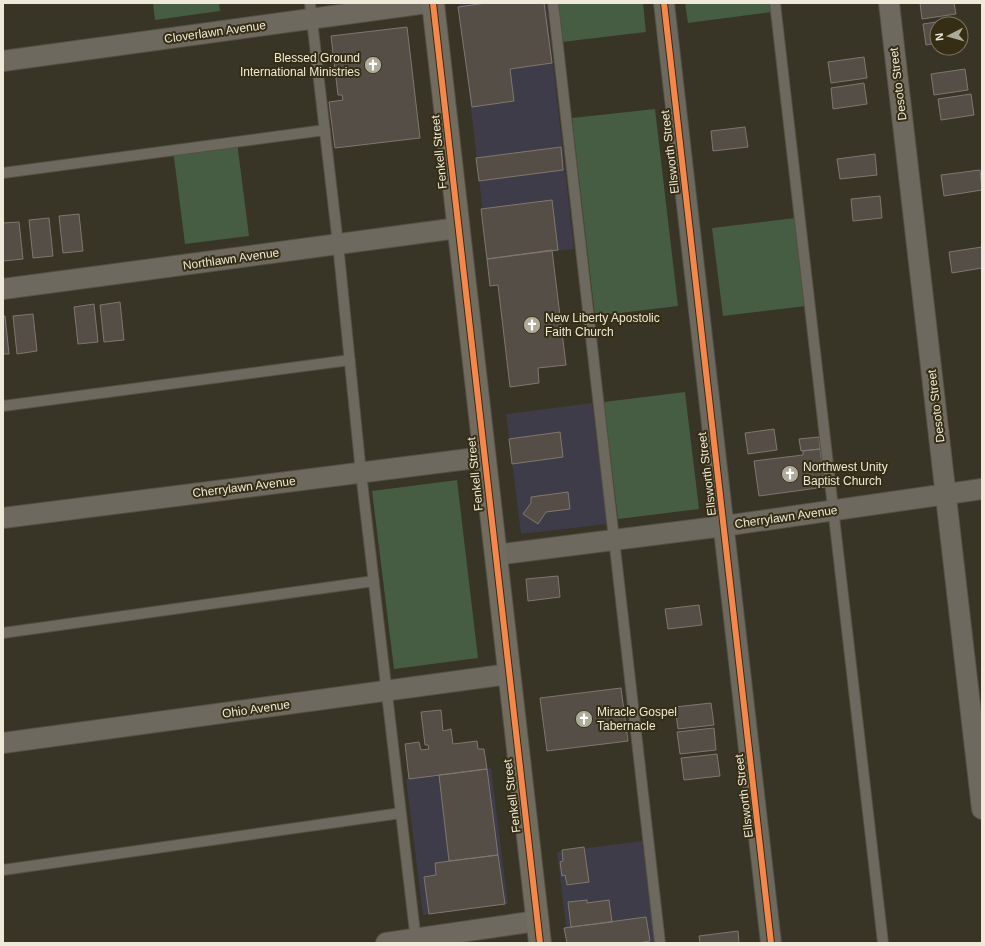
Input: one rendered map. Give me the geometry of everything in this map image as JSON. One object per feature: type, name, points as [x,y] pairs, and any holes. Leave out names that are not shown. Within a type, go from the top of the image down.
[{"type":"street","name":"Cloverlawn Avenue","points":[[3,61],[311,11],[428,3]]},
{"type":"street","name":"Fenkell Street","points":[[433,3],[540,943]]},
{"type":"street","name":"Ellsworth Street","points":[[664,3],[772,943]]},
{"type":"street","name":"Desoto Street","points":[[889,3],[982,808]]},
{"type":"street","name":"Northlawn Avenue","points":[[3,289],[458,228]]},
{"type":"street","name":"Cherrylawn Avenue","points":[[3,518],[484,457]]},
{"type":"street","name":"Cherrylawn Avenue","points":[[495,555],[724,526],[982,489]]},
{"type":"street","name":"Ohio Avenue","points":[[3,743],[509,674]]},
{"type":"street","points":[[386,943],[416,941],[538,921]]},
{"type":"lane","points":[[554,3],[660,943]]},
{"type":"lane","points":[[775,3],[832,510],[883,943]]},
{"type":"lane","points":[[311,11],[338,244],[374,581],[388,690],[416,941]]},
{"type":"lane","points":[[3,173],[325,130]]},
{"type":"lane","points":[[3,406],[350,360]]},
{"type":"lane","points":[[3,634],[374,581]]},
{"type":"lane","points":[[3,870],[401,813]]},
{"type":"shaded area","points":[[459,3],[546,3],[574,249],[488,258]]},
{"type":"shaded area","points":[[592,403],[607,524],[521,534],[506,414]]},
{"type":"shaded area","points":[[491,768],[508,904],[423,915],[406,779]]},
{"type":"shaded area","points":[[642,841],[655,943],[568,943],[557,852]]},
{"type":"green space","points":[[153,3],[219,3],[220,11],[155,20]]},
{"type":"green space","points":[[557,3],[643,3],[646,32],[562,42]]},
{"type":"green space","points":[[685,3],[771,3],[772,12],[688,23]]},
{"type":"green space","points":[[655,109],[678,306],[595,316],[572,118]]},
{"type":"green space","points":[[237,142],[249,236],[185,244],[173,150]]},
{"type":"green space","points":[[795,218],[806,306],[723,316],[712,228]]},
{"type":"green space","points":[[685,392],[699,509],[618,519],[604,402]]},
{"type":"green space","points":[[457,480],[478,658],[394,669],[372,491]]},
{"type":"building","points":[[486,3],[544,3],[552,63],[510,69],[514,101],[472,107],[458,7]]},
{"type":"building","points":[[920,3],[954,3],[956,14],[929,16],[929,18],[922,19]]},
{"type":"building","points":[[929,23],[929,44],[926,45],[923,24]]},
{"type":"building","name":"Blessed Ground International Ministries","points":[[407,27],[420,138],[335,148],[329,102],[343,100],[342,95],[338,95],[331,36]]},
{"type":"building","points":[[864,57],[867,78],[831,83],[828,62]]},
{"type":"building","points":[[965,69],[968,90],[934,95],[931,74]]},
{"type":"building","points":[[864,83],[867,104],[833,109],[831,88]]},
{"type":"building","points":[[971,94],[974,115],[941,120],[938,99]]},
{"type":"building","points":[[745,127],[748,147],[713,151],[711,131]]},
{"type":"building","points":[[561,147],[563,170],[479,181],[476,158]]},
{"type":"building","points":[[875,154],[877,175],[840,179],[837,159]]},
{"type":"building","points":[[980,170],[982,190],[944,196],[941,175]]},
{"type":"building","points":[[880,196],[882,218],[853,221],[851,199]]},
{"type":"building","points":[[552,200],[558,250],[487,259],[481,209]]},
{"type":"building","points":[[79,214],[83,251],[63,253],[59,216]]},
{"type":"building","points":[[49,218],[53,256],[33,258],[29,220]]},
{"type":"building","points":[[19,222],[23,259],[3,261],[3,223]]},
{"type":"building","points":[[982,247],[982,268],[952,273],[949,252]]},
{"type":"building","name":"New Liberty Apostolic Faith Church","points":[[552,250],[566,365],[538,368],[539,383],[510,387],[498,285],[490,286],[487,259]]},
{"type":"building","points":[[120,302],[124,340],[104,342],[100,305]]},
{"type":"building","points":[[94,304],[98,342],[78,344],[74,307]]},
{"type":"building","points":[[33,314],[37,351],[17,354],[13,316]]},
{"type":"building","points":[[3,316],[5,316],[9,354],[3,354]]},
{"type":"building","points":[[774,429],[777,450],[748,454],[745,433]]},
{"type":"building","points":[[560,432],[563,457],[512,464],[509,439]]},
{"type":"building","points":[[819,437],[820,449],[801,451],[799,439]]},
{"type":"building","name":"Northwest Unity Baptist Church","points":[[820,449],[825,487],[759,496],[754,461],[803,455],[803,451]]},
{"type":"building","points":[[568,492],[570,509],[546,512],[538,524],[523,514],[531,503],[531,497]]},
{"type":"building","points":[[558,576],[560,597],[528,601],[526,579]]},
{"type":"building","points":[[699,605],[702,625],[668,629],[665,609]]},
{"type":"building","name":"Miracle Gospel Tabernacle","points":[[621,688],[628,741],[547,751],[540,698]]},
{"type":"building","points":[[711,703],[714,725],[678,729],[675,707]]},
{"type":"building","points":[[441,710],[443,731],[451,729],[453,744],[477,741],[478,749],[484,749],[487,769],[409,779],[405,744],[419,742],[421,750],[429,749],[428,745],[425,745],[421,712]]},
{"type":"building","points":[[714,728],[716,750],[680,754],[677,732]]},
{"type":"building","points":[[717,754],[720,776],[684,780],[681,758]]},
{"type":"building","points":[[487,769],[498,855],[449,861],[439,775]]},
{"type":"building","points":[[584,847],[589,882],[567,885],[565,875],[562,876],[560,862],[563,861],[562,850]]},
{"type":"building","points":[[498,855],[505,904],[429,914],[424,877],[436,875],[435,863]]},
{"type":"building","points":[[587,900],[587,903],[609,900],[612,922],[571,927],[568,902]]},
{"type":"building","points":[[646,917],[650,941],[638,943],[567,943],[564,928]]},
{"type":"building","points":[[738,931],[739,943],[700,943],[699,936]]},
{"type":"cycle path","points":[[433,3],[540,943]]},
{"type":"cycle path","points":[[664,3],[771,943]]},
{"type":"place","name":"Blessed Ground International Ministries","points":[[373,65]]},
{"type":"place","name":"New Liberty Apostolic Faith Church","points":[[532,325]]},
{"type":"place","name":"Northwest Unity Baptist Church","points":[[790,474]]},
{"type":"place","name":"Miracle Gospel Tabernacle","points":[[584,719]]}]
